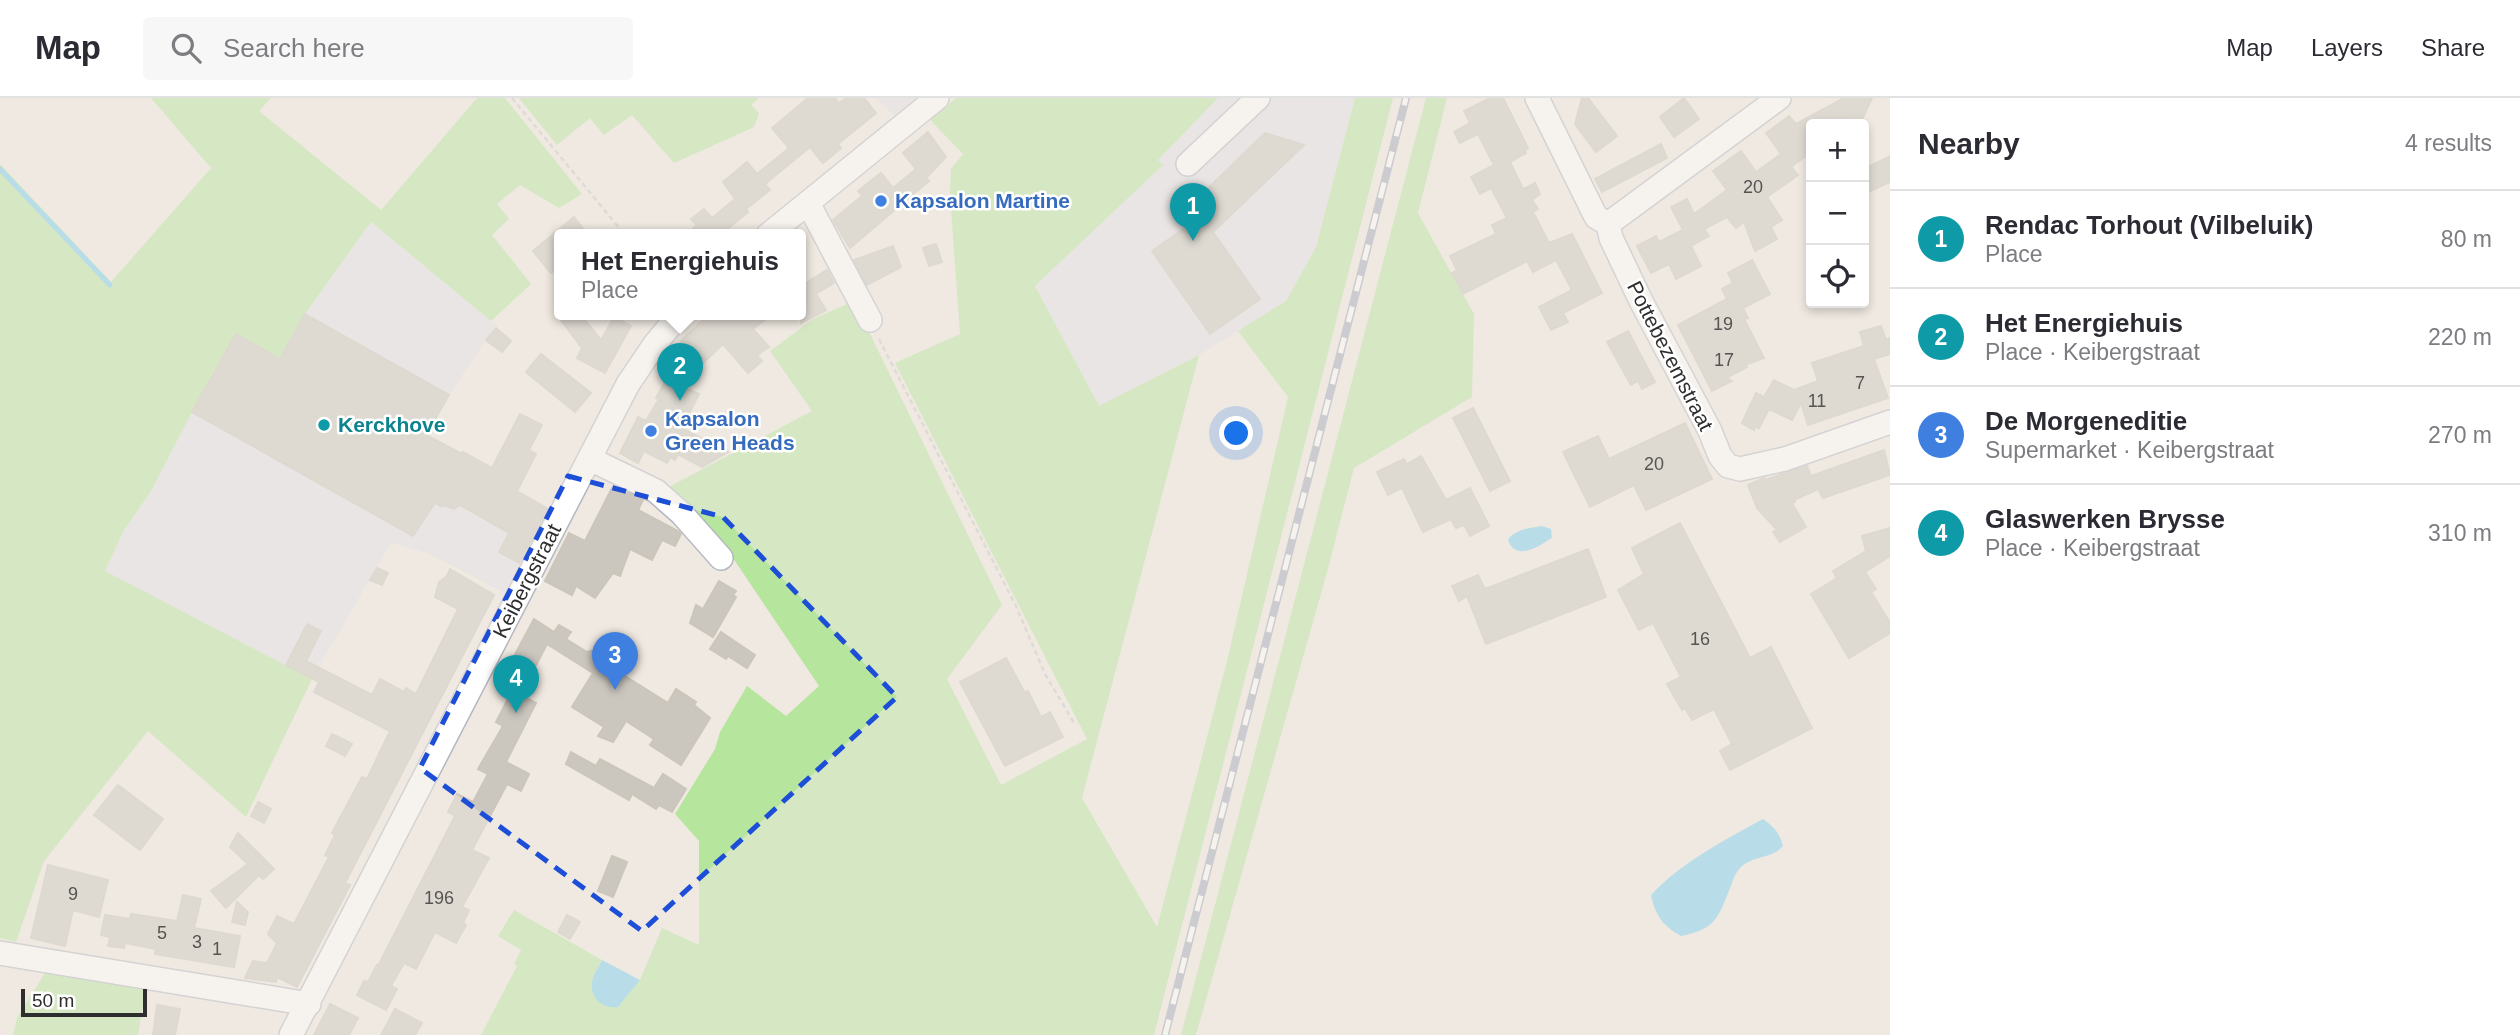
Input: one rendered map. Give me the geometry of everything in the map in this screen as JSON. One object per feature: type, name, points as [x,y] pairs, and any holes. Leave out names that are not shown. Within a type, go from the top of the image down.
[{"type":"street","points":[[776,229],[937,98]]},
{"type":"street","points":[[1188,164],[1258,98]]},
{"type":"street","name":"Pottebezemstraat","points":[[1537,98],[1596,217],[1608,223],[1611,238],[1641,301],[1710,431],[1720,456],[1728,466],[1740,469],[1785,460],[1890,422]]},
{"type":"street","points":[[1608,223],[1779,98]]},
{"type":"street","points":[[808,203],[870,320]]},
{"type":"street","name":"Keibergstraat","points":[[291,1035],[628,384],[675,320]]},
{"type":"street","points":[[590,459],[656,491],[682,514],[721,558]]},
{"type":"street","points":[[0,953],[309,1004]]},
{"type":"path","points":[[512,98],[620,229]]},
{"type":"path","points":[[870,320],[1017,606],[1045,674],[1074,723]]},
{"type":"highlighted area","points":[[568,476],[723,517],[897,697],[642,931],[420,768]]},
{"type":"shaded area","points":[[875,98],[915,98],[894,115]]},
{"type":"shaded area","points":[[1218,98],[1355,98],[1316,247],[1291,298],[1199,355],[1099,406],[1035,286],[1162,165],[1157,160]]},
{"type":"shaded area","points":[[371,222],[496,325],[449,395],[424,439],[548,509],[505,593],[427,553],[391,543],[312,679],[104,572],[124,530],[150,493],[192,412],[305,314]]},
{"type":"green space","points":[[151,98],[271,98],[259,111],[381,210],[477,98],[505,98],[582,194],[559,208],[520,185],[497,204],[509,219],[492,235],[531,284],[491,321],[371,222],[305,314],[280,359],[192,412],[150,493],[124,530],[105,571],[312,679],[246,817],[148,731],[44,861],[16,942],[0,938],[0,164],[111,282],[211,168]]},
{"type":"green space","points":[[519,98],[759,98],[751,105],[759,113],[754,127],[674,163],[632,115],[604,135],[590,118],[557,145]]},
{"type":"green space","points":[[956,98],[1218,98],[1158,160],[1163,165],[1035,286],[1099,406],[1199,355],[1082,798],[1157,927],[1227,661],[1288,397],[1238,331],[1286,301],[1316,247],[1355,98],[1393,98],[1154,1035],[481,1035],[517,966],[514,964],[521,950],[498,936],[514,910],[602,960],[593,978],[593,994],[640,980],[662,928],[699,945],[699,841],[675,814],[715,749],[720,732],[747,686],[786,716],[819,686],[735,561],[667,488],[812,411],[770,351],[813,319],[854,301],[1002,605],[947,679],[1001,785],[1087,739],[895,363],[960,334],[950,195],[951,169],[963,154],[930,120]]},
{"type":"green space","points":[[1426,98],[1447,98],[1418,213],[1474,314],[1472,397],[1354,468],[1196,1035],[1181,1035]]},
{"type":"green space","points":[[45,973],[146,988],[138,1035],[13,1035],[17,1018]]},
{"type":"water","points":[[1542,526],[1551,529],[1552,538],[1534,548],[1516,550],[1508,540],[1519,531]]},
{"type":"water","points":[[1763,819],[1776,831],[1783,846],[1774,853],[1752,860],[1741,867],[1719,914],[1709,925],[1681,936],[1669,928],[1658,914],[1651,895],[1690,862]]},
{"type":"water","points":[[602,960],[640,980],[618,1007],[599,1002],[593,993],[593,979]]},
{"type":"building","points":[[808,98],[835,98],[839,103],[846,98],[864,98],[876,113],[838,144],[841,148],[823,163],[810,147],[765,184],[770,190],[746,209],[748,212],[727,229],[692,229],[697,225],[691,219],[704,209],[712,218],[735,199],[723,182],[747,162],[757,174],[789,148],[772,128]]},
{"type":"building","points":[[1490,98],[1503,98],[1528,148],[1526,153],[1510,162],[1523,189],[1535,183],[1540,194],[1532,200],[1538,209],[1533,212],[1549,243],[1572,234],[1602,293],[1563,313],[1568,322],[1551,330],[1539,307],[1572,290],[1556,260],[1533,272],[1527,261],[1463,294],[1452,273],[1457,270],[1450,256],[1496,234],[1492,225],[1507,218],[1491,188],[1480,194],[1471,177],[1494,165],[1478,134],[1460,143],[1454,132],[1470,123],[1464,111]]},
{"type":"building","points":[[1582,98],[1588,98],[1617,136],[1596,152],[1575,124]]},
{"type":"building","points":[[1684,98],[1699,119],[1674,137],[1660,117]]},
{"type":"building","points":[[1844,98],[1872,98],[1862,119],[1806,119],[1806,156],[1791,167],[1798,175],[1767,197],[1782,220],[1771,227],[1777,239],[1755,251],[1744,222],[1736,228],[1727,217],[1704,229],[1709,236],[1691,246],[1701,266],[1676,279],[1669,264],[1651,273],[1637,246],[1656,236],[1659,242],[1683,230],[1671,207],[1687,199],[1694,214],[1727,190],[1713,171],[1741,151],[1756,172],[1781,154],[1766,133],[1789,116],[1796,124]]},
{"type":"building","points":[[928,132],[946,157],[926,178],[929,181],[850,248],[833,220],[862,196],[858,191],[881,173],[893,188],[916,169],[903,153]]},
{"type":"building","points":[[1265,133],[1304,145],[1213,232],[1260,299],[1210,334],[1152,251],[1202,216],[1193,203]]},
{"type":"building","points":[[1661,144],[1667,158],[1602,192],[1595,179]]},
{"type":"building","points":[[1890,156],[1890,182],[1869,192],[1869,166]]},
{"type":"building","points":[[574,217],[583,229],[560,229]]},
{"type":"building","points":[[554,234],[554,271],[551,273],[533,251]]},
{"type":"building","points":[[936,244],[942,262],[929,266],[923,248]]},
{"type":"building","points":[[893,246],[901,267],[867,285],[854,260]]},
{"type":"building","points":[[1752,260],[1770,294],[1743,308],[1748,318],[1744,319],[1764,358],[1745,365],[1747,367],[1726,378],[1732,381],[1712,391],[1678,325],[1727,299],[1722,289],[1733,283],[1728,273]]},
{"type":"building","points":[[827,270],[834,283],[816,294],[826,310],[801,323],[801,320],[806,320],[806,283]]},
{"type":"building","name":"Kerckhove","points":[[305,314],[449,395],[426,435],[464,455],[463,452],[492,468],[520,414],[542,425],[529,450],[536,454],[517,491],[548,509],[519,563],[499,552],[509,533],[460,505],[454,509],[435,503],[413,536],[192,412],[236,334],[280,359]]},
{"type":"building","points":[[561,320],[585,320],[601,340],[612,320],[620,320],[631,326],[605,373],[577,358],[582,348]]},
{"type":"building","points":[[703,320],[765,320],[753,329],[769,347],[757,355],[762,361],[748,373],[723,344],[700,366],[686,352],[689,349],[681,341]]},
{"type":"building","points":[[1881,326],[1886,340],[1890,338],[1890,354],[1874,359],[1888,398],[1808,425],[1801,403],[1792,420],[1769,409],[1759,428],[1755,427],[1754,430],[1742,423],[1756,393],[1764,397],[1774,380],[1794,390],[1818,381],[1812,363],[1864,346],[1860,332]]},
{"type":"building","points":[[496,328],[511,341],[502,352],[486,340]]},
{"type":"building","points":[[1628,331],[1655,382],[1642,389],[1638,381],[1631,385],[1607,342]]},
{"type":"building","points":[[541,354],[591,393],[575,412],[526,372]]},
{"type":"building","points":[[666,380],[699,394],[682,428],[728,452],[702,467],[678,454],[675,460],[670,457],[667,463],[644,451],[638,463],[620,453],[638,417],[646,421]]},
{"type":"building","points":[[1473,408],[1510,481],[1490,491],[1453,418]]},
{"type":"building","points":[[1685,423],[1712,479],[1646,510],[1634,485],[1590,507],[1563,452],[1598,436],[1609,459]]},
{"type":"building","points":[[1884,450],[1890,475],[1823,498],[1818,489],[1794,500],[1792,503],[1806,527],[1780,542],[1773,532],[1777,530],[1757,508],[1748,485],[1807,466],[1811,476]]},
{"type":"building","points":[[1421,456],[1446,500],[1470,488],[1489,526],[1470,536],[1464,525],[1456,528],[1451,519],[1423,532],[1402,488],[1388,495],[1377,472],[1404,459],[1407,464]]},
{"type":"building","points":[[613,486],[643,500],[638,510],[678,531],[681,534],[675,546],[662,540],[652,560],[630,549],[620,576],[613,573],[595,598],[576,586],[572,595],[545,581],[569,533],[585,541]]},
{"type":"building","points":[[1680,523],[1750,658],[1771,647],[1812,728],[1730,770],[1720,751],[1732,744],[1714,709],[1692,720],[1685,708],[1682,710],[1667,684],[1681,677],[1653,623],[1639,630],[1618,590],[1644,574],[1632,548]]},
{"type":"building","points":[[1890,528],[1890,556],[1865,572],[1876,589],[1871,592],[1890,623],[1890,633],[1849,658],[1811,594],[1837,578],[1833,571],[1866,551],[1862,536]]},
{"type":"building","points":[[1588,549],[1606,597],[1486,644],[1467,596],[1459,601],[1452,586],[1478,575],[1485,589]]},
{"type":"building","points":[[377,568],[388,573],[382,585],[370,580]]},
{"type":"building","points":[[450,569],[494,595],[345,883],[350,885],[297,987],[277,977],[276,982],[245,978],[253,961],[267,963],[277,943],[268,934],[277,916],[294,924],[329,857],[325,855],[335,835],[332,833],[362,777],[367,779],[390,731],[314,692],[319,682],[286,665],[307,624],[321,631],[306,661],[372,695],[380,679],[404,692],[406,688],[416,694],[458,609],[435,597],[439,582],[447,576]]},
{"type":"building","points":[[719,581],[736,591],[733,595],[736,597],[713,637],[690,623],[696,605],[703,609]]},
{"type":"building","points":[[534,619],[554,632],[559,625],[571,632],[566,639],[587,652],[599,649],[613,655],[617,671],[668,703],[676,689],[696,702],[694,705],[710,718],[681,765],[650,745],[654,739],[626,721],[613,742],[598,736],[604,727],[572,707],[593,673],[547,644],[533,671],[512,660]]},
{"type":"building","points":[[721,632],[755,655],[747,668],[710,649]]},
{"type":"building","points":[[1006,658],[1041,717],[1050,712],[1063,737],[1005,766],[960,682]]},
{"type":"building","points":[[512,691],[536,703],[506,762],[529,774],[521,791],[507,784],[472,850],[489,858],[462,907],[469,910],[463,923],[466,925],[456,943],[435,932],[416,969],[404,963],[391,986],[397,989],[386,1010],[357,995],[364,981],[368,982],[378,966],[455,816],[448,812],[457,794],[473,802],[488,774],[478,769],[503,726],[496,722]]},
{"type":"building","points":[[332,734],[352,744],[345,756],[326,746]]},
{"type":"building","points":[[571,752],[596,766],[600,759],[654,788],[663,774],[686,789],[672,812],[659,805],[656,809],[632,794],[629,800],[566,764]]},
{"type":"building","points":[[118,785],[163,819],[140,850],[94,815]]},
{"type":"building","points":[[258,802],[271,809],[264,823],[251,816]]},
{"type":"building","points":[[238,833],[274,869],[263,879],[259,875],[226,908],[211,891],[248,864],[230,847]]},
{"type":"building","points":[[612,856],[627,862],[613,897],[598,891]]},
{"type":"building","points":[[48,865],[108,880],[99,917],[73,910],[65,946],[31,938]]},
{"type":"building","points":[[183,895],[201,899],[194,928],[240,936],[234,967],[155,954],[156,949],[125,943],[124,948],[108,946],[110,937],[101,935],[105,915],[130,919],[131,914],[177,921]]},
{"type":"building","points":[[237,902],[248,912],[245,925],[232,922]]},
{"type":"building","points":[[567,915],[580,922],[570,939],[558,932]]},
{"type":"building","points":[[330,1004],[358,1018],[349,1035],[314,1035]]},
{"type":"building","points":[[157,1005],[180,1009],[175,1035],[153,1035]]},
{"type":"building","points":[[395,1009],[422,1023],[415,1035],[381,1035]]},
{"type":"waterway","points":[[0,169],[110,285]]},
{"type":"railway","points":[[1165,1035],[1406,98]]},
{"type":"place","name":"Kapsalon Martine","points":[[881,201]]},
{"type":"place","name":"Rendac Torhout (Vilbeluik)","points":[[1193,241]]},
{"type":"place","name":"Het Energiehuis","points":[[680,401]]},
{"type":"place","name":"Kerckhove","points":[[324,425]]},
{"type":"place","name":"Kapsalon Green Heads","points":[[651,431]]},
{"type":"place","name":"De Morgeneditie","points":[[615,690]]},
{"type":"place","name":"Glaswerken Brysse","points":[[516,713]]}]
